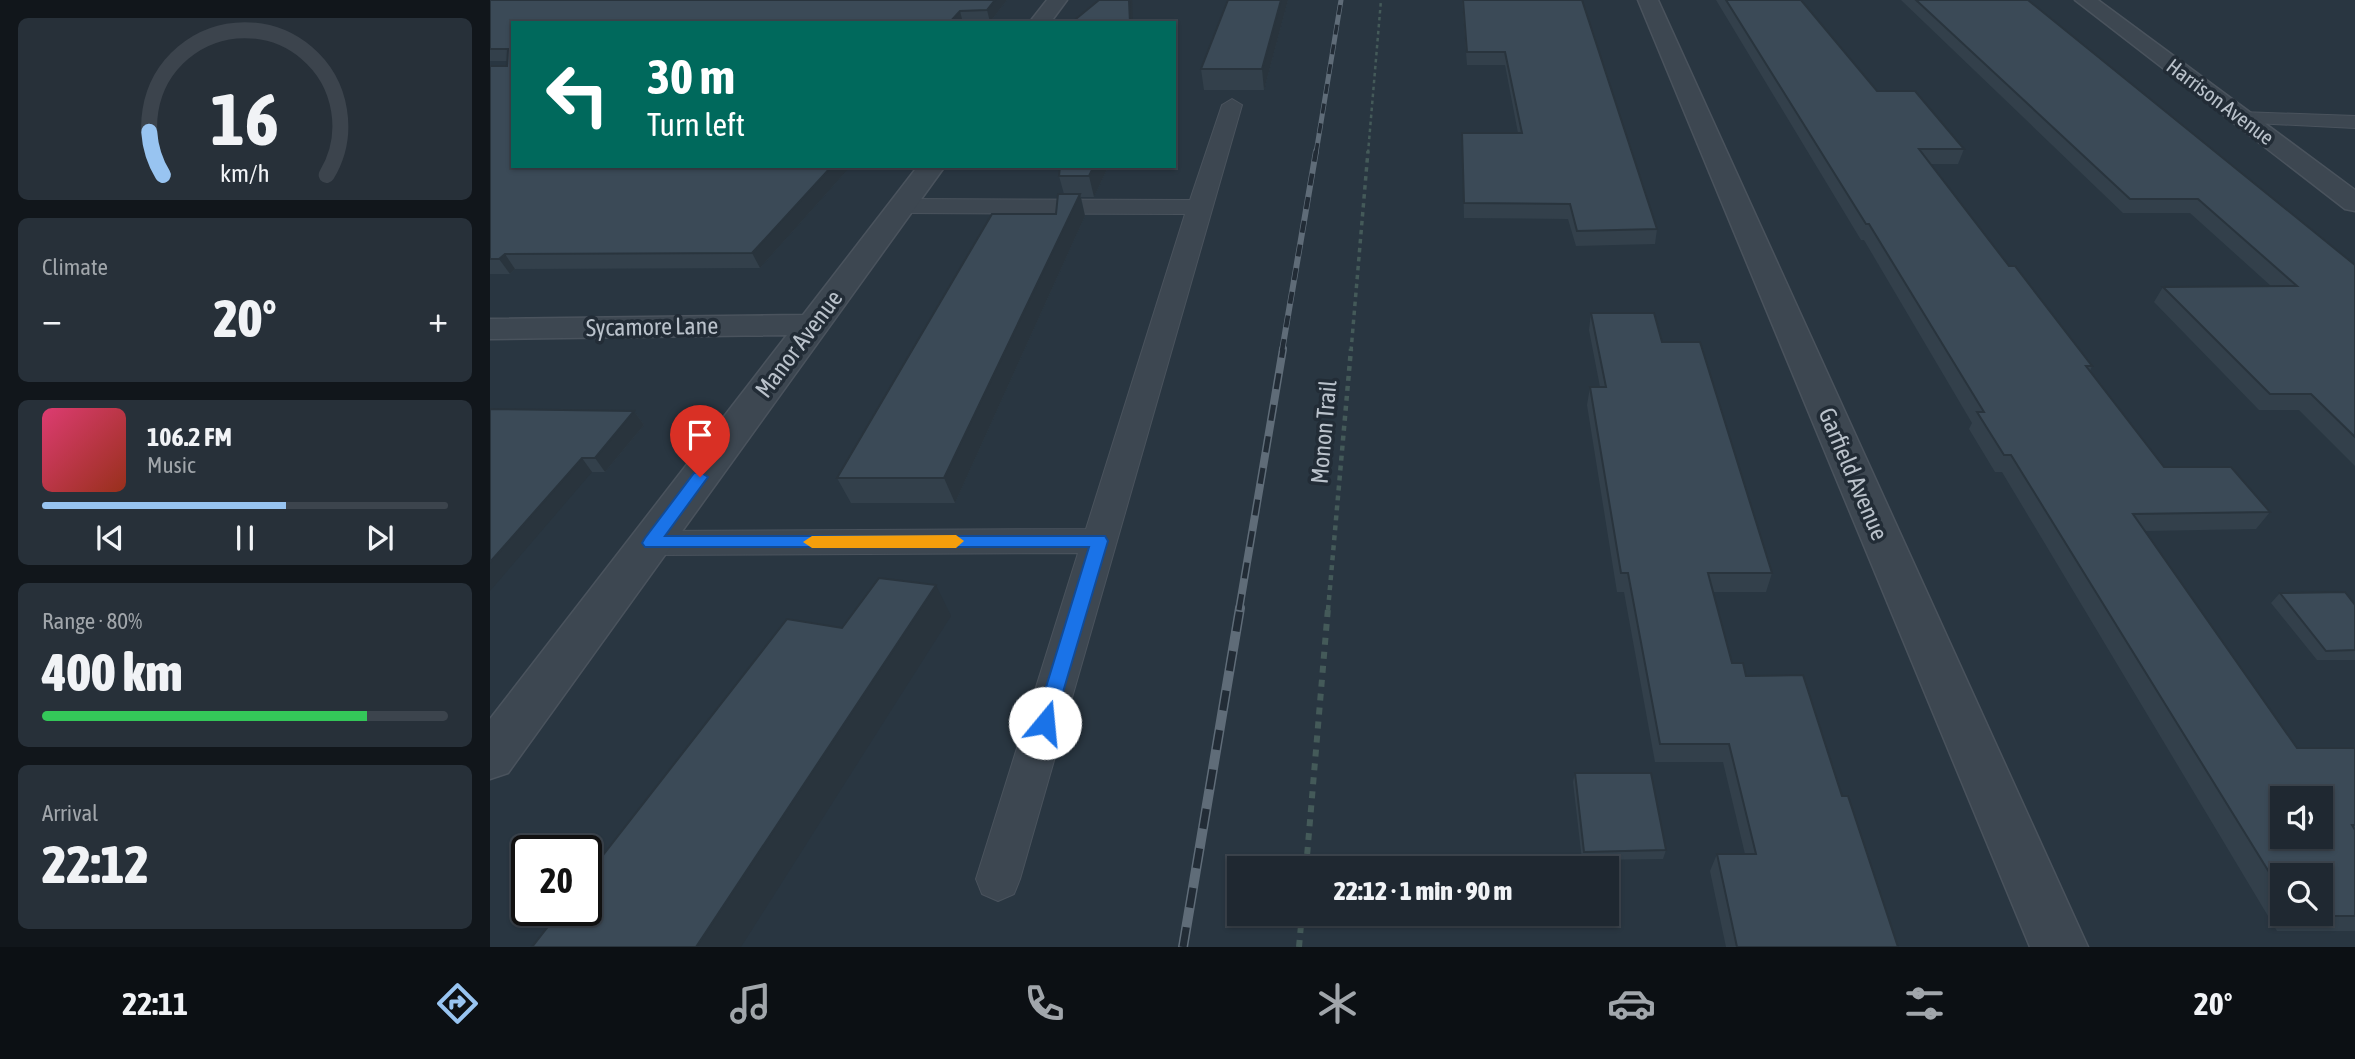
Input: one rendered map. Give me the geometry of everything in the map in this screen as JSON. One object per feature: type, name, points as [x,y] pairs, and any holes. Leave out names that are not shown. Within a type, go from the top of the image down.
[{"type":"street","points":[[1041,21],[1057,0]]},
{"type":"street","name":"Garfield Avenue","points":[[1648,0],[2059,947]]},
{"type":"street","name":"Harrison Avenue","points":[[2085,0],[2355,203]]},
{"type":"street","name":"Manor Avenue","points":[[490,757],[930,168]]},
{"type":"street","name":"Sycamore Lane","points":[[490,329],[814,325]]},
{"type":"lane","points":[[998,879],[1232,105]]},
{"type":"lane","points":[[2242,118],[2355,122]]},
{"type":"lane","points":[[2325,123],[2355,131]]},
{"type":"lane","points":[[902,205],[1199,207]]},
{"type":"lane","points":[[651,543],[1099,541]]},
{"type":"path","name":"Monon Trail","points":[[1307,856],[1381,0]]},
{"type":"path","points":[[1299,947],[1301,926]]},
{"type":"building","points":[[490,0],[995,0],[987,10],[960,11],[951,21],[511,21],[511,168],[830,168],[752,253],[505,254],[499,259],[490,259],[490,66],[507,66],[508,49],[490,49]]},
{"type":"building","points":[[1099,0],[1129,0],[1130,21],[1073,21]]},
{"type":"building","points":[[1228,0],[1281,0],[1262,69],[1201,69]]},
{"type":"building","points":[[1463,0],[1582,0],[1657,229],[1577,231],[1570,204],[1464,203],[1462,133],[1522,133],[1505,52],[1467,52]]},
{"type":"building","points":[[1726,0],[1801,0],[1877,91],[1915,91],[1964,149],[1919,149],[2009,266],[2015,266],[2092,366],[2086,366],[2164,467],[2231,467],[2270,512],[2133,514],[2297,748],[2355,748],[2355,825],[2352,825],[2355,830],[2355,916],[2333,916],[2333,863],[2270,863],[2270,874],[2011,455],[2004,455],[1977,412],[1984,412],[1869,224],[1866,224]]},
{"type":"building","points":[[1916,0],[2028,0],[2355,265],[2355,437],[2311,394],[2270,394],[2163,287],[2297,286],[2198,199],[2130,199]]},
{"type":"building","points":[[1060,168],[1093,168],[1089,176],[1059,176]]},
{"type":"building","points":[[1058,194],[1080,194],[944,478],[837,478],[992,214],[1056,214]]},
{"type":"building","points":[[1591,313],[1654,313],[1662,342],[1700,342],[1772,573],[1708,573],[1732,663],[1743,663],[1746,676],[1803,675],[1842,796],[1848,796],[1898,947],[1737,947],[1717,854],[1756,854],[1729,744],[1660,744],[1628,573],[1621,573],[1590,387],[1606,387]]},
{"type":"building","points":[[490,409],[634,411],[595,458],[582,458],[490,562]]},
{"type":"building","points":[[879,578],[936,585],[696,947],[532,947],[548,926],[602,926],[602,856],[787,619],[842,628]]},
{"type":"building","points":[[2345,592],[2355,605],[2355,650],[2326,651],[2280,593]]},
{"type":"building","points":[[1575,773],[1651,773],[1666,850],[1584,852]]},
{"type":"railway","points":[[1316,153],[1341,0]]},
{"type":"railway","points":[[1282,351],[1316,151]]},
{"type":"railway","points":[[1239,610],[1283,349]]},
{"type":"railway","points":[[1183,947],[1240,608]]},
{"type":"slow traffic","points":[[812,542],[956,541]]},
{"type":"route","points":[[700,477],[651,543],[1099,541],[1045,723]]}]
